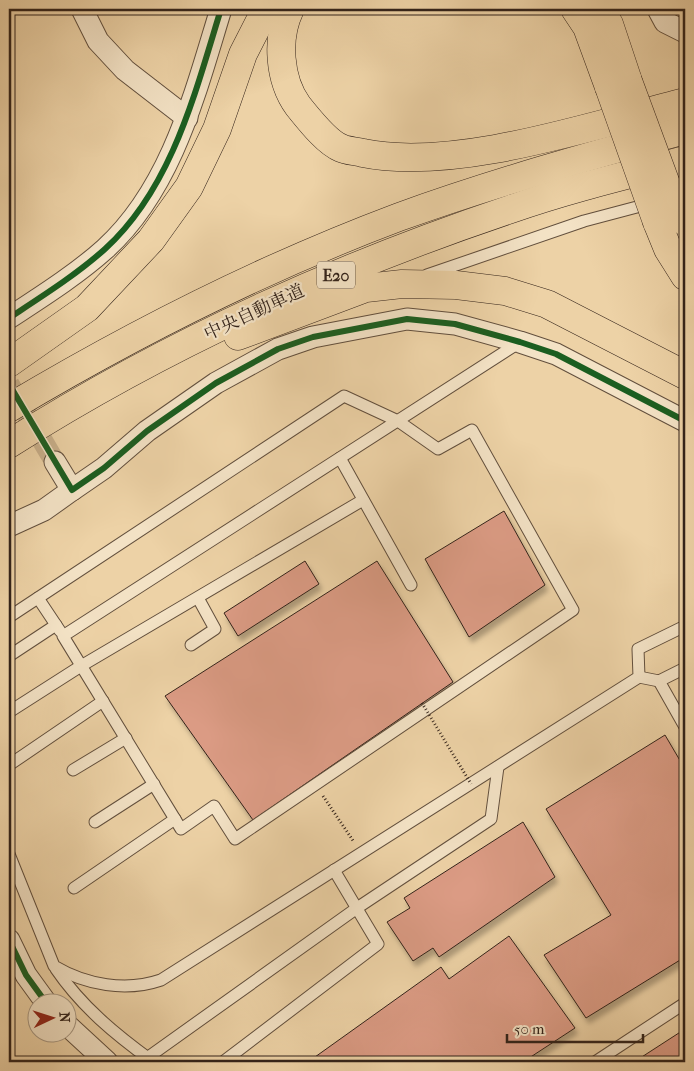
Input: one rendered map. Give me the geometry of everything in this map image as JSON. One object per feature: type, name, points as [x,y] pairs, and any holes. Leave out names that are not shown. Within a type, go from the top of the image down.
[{"type":"highway","points":[[9,363],[87,308],[151,240],[189,187],[217,129],[243,54],[266,9]]},
{"type":"highway","points":[[290,9],[280,56],[292,98],[312,123],[340,148],[376,156],[411,158],[473,152],[539,139],[685,102]]},
{"type":"highway","points":[[575,9],[618,84],[676,217],[668,249],[685,276]]},
{"type":"highway","points":[[598,9],[608,24],[618,84]]},
{"type":"highway","name":"中央自動車道","points":[[9,408],[89,361],[182,311],[277,268],[398,218],[501,182],[685,130]]},
{"type":"highway","name":"中央自動車道","points":[[9,444],[103,388],[195,339],[289,294],[410,245],[512,208],[685,160]]},
{"type":"highway","points":[[103,388],[366,288],[402,284],[456,285],[504,291],[547,304],[685,376]]},
{"type":"street","points":[[82,9],[98,41],[125,70],[187,118]]},
{"type":"street","points":[[9,318],[105,249],[138,212],[160,175],[187,118],[221,9]]},
{"type":"street","points":[[658,9],[666,22],[685,32]]},
{"type":"street","points":[[9,526],[44,510],[104,468],[147,431],[216,383],[278,349],[313,337],[408,319],[455,324],[556,354],[685,421]]},
{"type":"street","points":[[55,462],[72,490]]},
{"type":"street","points":[[9,940],[26,975],[40,994]]},
{"type":"street","points":[[78,1035],[107,1062]]},
{"type":"lane","points":[[402,284],[584,221],[676,217]]},
{"type":"lane","points":[[63,636],[520,342]]},
{"type":"lane","points":[[9,617],[344,396],[398,421],[438,449],[472,430],[573,610],[235,839],[214,806],[181,829],[38,598]]},
{"type":"lane","points":[[340,458],[411,585]]},
{"type":"lane","points":[[9,712],[81,666],[363,500]]},
{"type":"lane","points":[[191,645],[215,629],[198,598]]},
{"type":"lane","points":[[9,656],[56,625]]},
{"type":"lane","points":[[639,677],[638,649],[685,626]]},
{"type":"lane","points":[[54,966],[68,975],[91,982],[129,986],[147,985],[161,980],[639,677],[659,681],[685,668]]},
{"type":"lane","points":[[659,681],[685,727]]},
{"type":"lane","points":[[9,765],[103,701]]},
{"type":"lane","points":[[74,770],[126,738]]},
{"type":"lane","points":[[9,854],[54,966],[72,993],[115,1034],[150,1060],[357,908],[491,819],[498,766]]},
{"type":"lane","points":[[95,822],[154,784]]},
{"type":"lane","points":[[74,888],[175,819]]},
{"type":"lane","points":[[223,1062],[378,944],[334,870]]},
{"type":"lane","points":[[595,1062],[685,1003]]},
{"type":"path","points":[[422,703],[471,784]]},
{"type":"path","points":[[316,785],[361,853]]},
{"type":"building","points":[[504,511],[545,585],[469,637],[425,559]]},
{"type":"building","points":[[305,561],[319,584],[238,636],[224,613]]},
{"type":"building","points":[[377,561],[453,682],[253,820],[165,696]]},
{"type":"building","points":[[665,735],[685,769],[685,957],[586,1018],[544,955],[611,915],[546,809]]},
{"type":"building","points":[[523,822],[555,877],[439,957],[433,948],[413,961],[387,922],[410,908],[404,898]]},
{"type":"building","points":[[509,936],[575,1028],[523,1062],[308,1062],[441,967],[449,979]]},
{"type":"building","points":[[685,1029],[685,1062],[634,1062]]},
{"type":"tunnel","points":[[9,384],[55,462]]},
{"type":"cycle path","points":[[9,318],[94,259],[128,225],[148,198],[164,168],[191,106],[221,9]]},
{"type":"cycle path","points":[[9,384],[72,490],[104,468],[147,431],[216,383],[278,349],[313,337],[407,319],[455,324],[556,354],[685,421]]},
{"type":"cycle path","points":[[9,940],[26,975],[40,994]]}]
